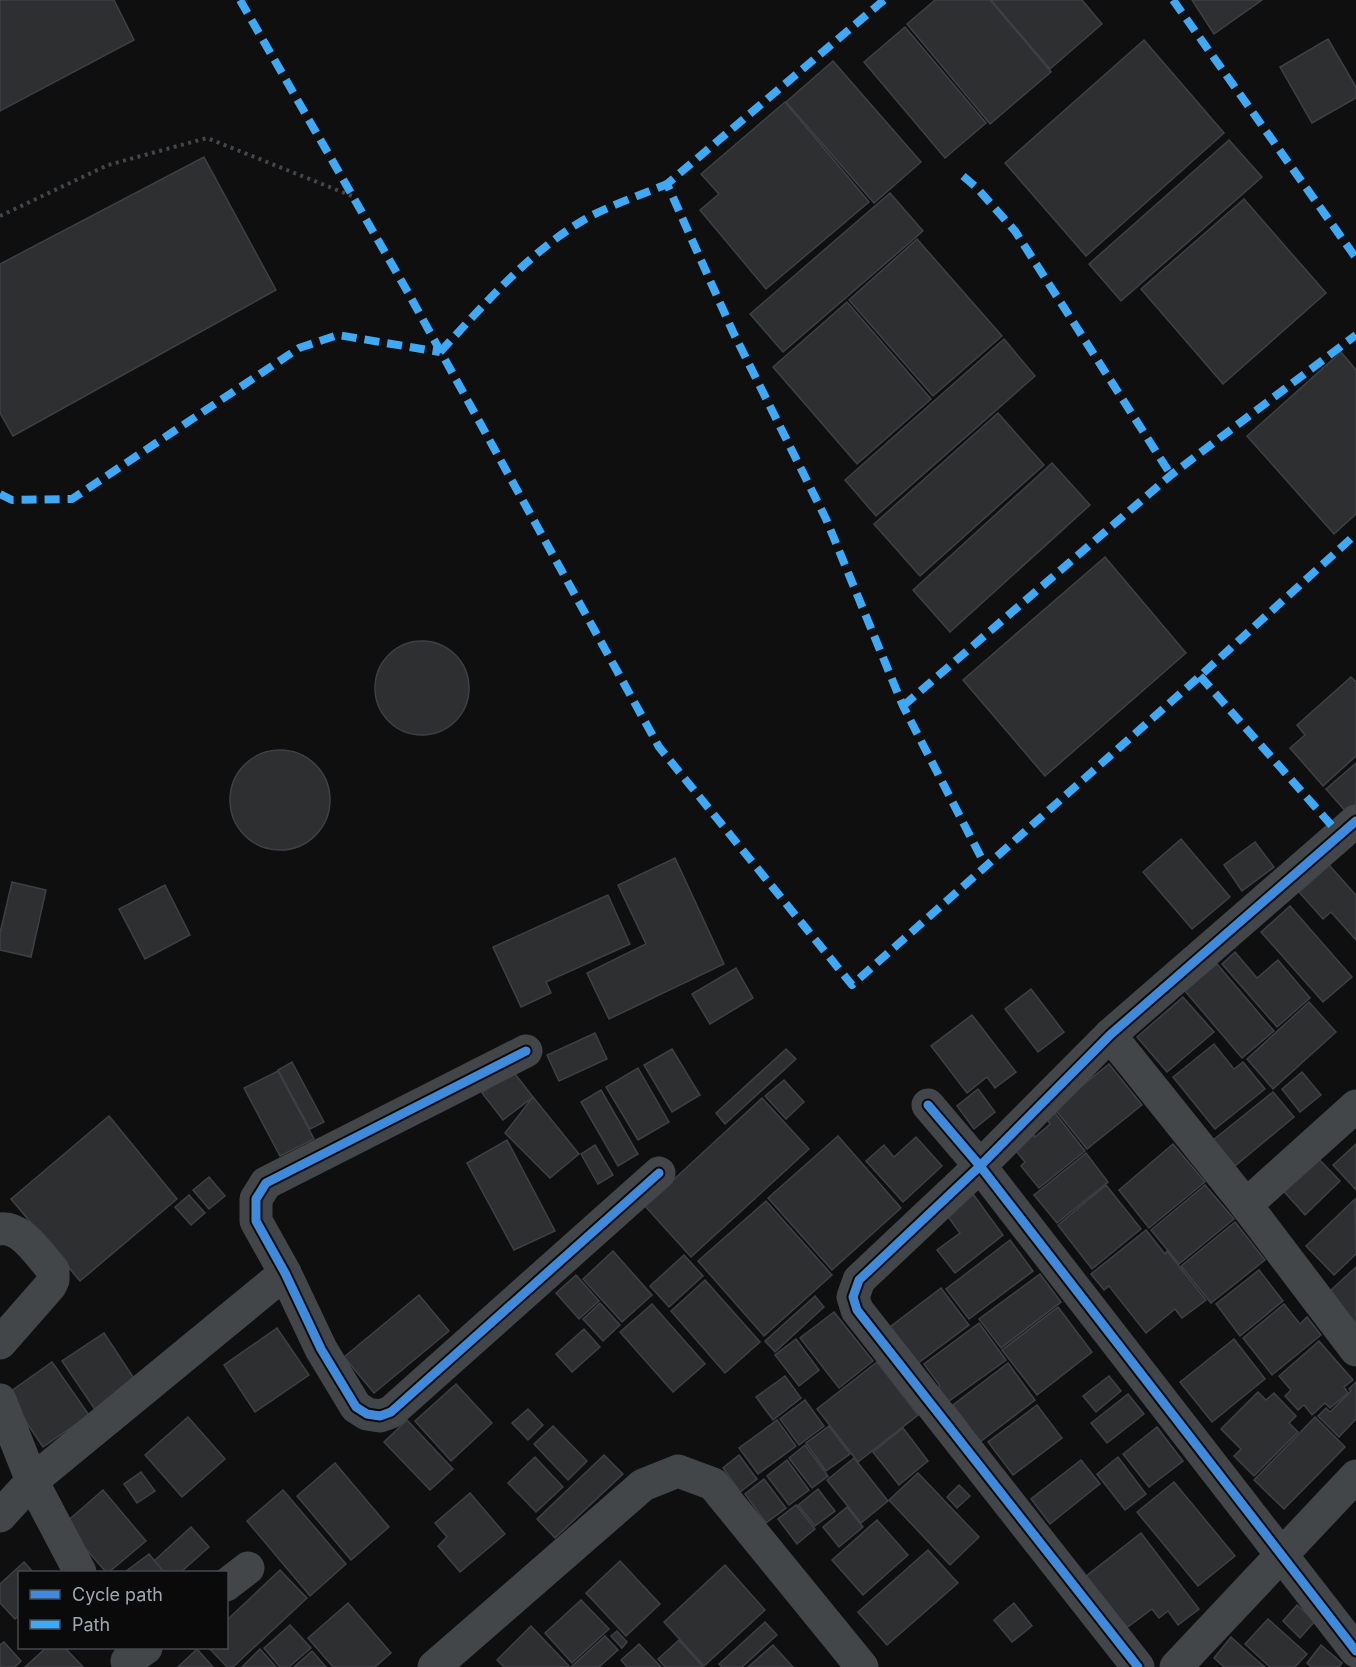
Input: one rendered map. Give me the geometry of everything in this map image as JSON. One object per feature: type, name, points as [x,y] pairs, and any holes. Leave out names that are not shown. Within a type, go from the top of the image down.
[{"type":"street","points":[[1138,1667],[857,1310],[853,1297],[859,1280],[980,1166],[1110,1035],[1356,821]]},
{"type":"street","points":[[1110,1035],[1246,1205],[1356,1350]]},
{"type":"street","points":[[526,1051],[266,1183],[256,1199],[256,1221],[285,1273],[321,1349],[356,1407],[367,1414],[380,1416],[391,1412],[659,1173]]},
{"type":"street","points":[[928,1105],[980,1166],[1356,1651]]},
{"type":"street","points":[[1246,1205],[1356,1106]]},
{"type":"street","points":[[0,1229],[17,1231],[53,1270],[53,1280],[39,1300],[0,1342]]},
{"type":"street","points":[[0,1516],[32,1481],[285,1273]]},
{"type":"street","points":[[0,1400],[32,1481],[79,1571]]},
{"type":"street","points":[[434,1667],[464,1656],[643,1485],[678,1471],[713,1484],[862,1667]]},
{"type":"street","points":[[1176,1667],[1356,1476]]},
{"type":"path","points":[[0,216],[108,165],[207,138],[352,196]]},
{"type":"building","points":[[0,0],[114,0],[134,40],[0,111]]},
{"type":"building","points":[[935,0],[990,0],[1051,72],[990,124],[907,24]]},
{"type":"building","points":[[991,0],[1082,0],[1102,24],[1050,69]]},
{"type":"building","points":[[1192,0],[1262,0],[1214,34]]},
{"type":"building","points":[[905,27],[986,123],[945,158],[864,62]]},
{"type":"building","points":[[1328,39],[1356,87],[1356,98],[1312,123],[1280,67]]},
{"type":"building","points":[[1144,40],[1224,133],[1086,256],[1005,163]]},
{"type":"building","points":[[833,61],[921,162],[874,203],[786,102]]},
{"type":"building","points":[[785,102],[869,202],[766,289],[700,210],[719,194],[701,174]]},
{"type":"building","points":[[1229,140],[1262,177],[1121,301],[1089,264]]},
{"type":"building","points":[[204,157],[276,290],[13,436],[0,413],[0,264]]},
{"type":"building","points":[[890,193],[923,231],[783,352],[750,314]]},
{"type":"building","points":[[1244,199],[1326,293],[1223,384],[1141,289]]},
{"type":"building","points":[[917,239],[1002,336],[933,396],[849,300]]},
{"type":"building","points":[[847,302],[931,399],[857,464],[773,367]]},
{"type":"building","points":[[1004,339],[1035,376],[876,516],[845,480]]},
{"type":"building","points":[[1341,352],[1356,370],[1356,514],[1334,534],[1247,436]]},
{"type":"building","points":[[998,413],[1044,465],[920,576],[874,524]]},
{"type":"building","points":[[1052,463],[1090,505],[950,632],[913,590]]},
{"type":"building","points":[[1105,557],[1186,653],[1045,776],[963,680]]},
{"type":"building","points":[[422,641],[440,645],[455,655],[465,670],[469,688],[465,706],[455,721],[440,731],[422,735],[404,731],[389,721],[379,706],[375,688],[379,670],[389,655],[404,645]]},
{"type":"building","points":[[1351,677],[1356,682],[1356,756],[1323,786],[1290,748],[1305,735],[1297,725]]},
{"type":"building","points":[[280,750],[299,754],[315,765],[326,781],[330,800],[326,819],[315,835],[299,846],[280,850],[261,846],[245,835],[234,819],[230,800],[234,781],[245,765],[261,754]]},
{"type":"building","points":[[1356,763],[1356,807],[1348,814],[1326,789]]},
{"type":"building","points":[[1181,839],[1230,897],[1192,929],[1143,872]]},
{"type":"building","points":[[1255,842],[1274,867],[1242,891],[1224,865]]},
{"type":"building","points":[[675,858],[724,964],[609,1019],[587,973],[646,944],[618,885]]},
{"type":"building","points":[[1329,865],[1356,895],[1356,940],[1331,912],[1323,919],[1299,892]]},
{"type":"building","points":[[12,882],[46,890],[31,957],[0,950],[0,933]]},
{"type":"building","points":[[165,885],[190,935],[145,959],[119,909]]},
{"type":"building","points":[[608,895],[630,944],[546,982],[551,993],[521,1007],[493,947]]},
{"type":"building","points":[[1290,906],[1352,977],[1323,1002],[1261,932]]},
{"type":"building","points":[[1235,952],[1257,978],[1278,960],[1310,998],[1277,1027],[1222,964]]},
{"type":"building","points":[[1217,964],[1274,1031],[1242,1058],[1185,991]]},
{"type":"building","points":[[736,968],[753,998],[710,1024],[692,994]]},
{"type":"building","points":[[1031,989],[1064,1032],[1038,1052],[1005,1009]]},
{"type":"building","points":[[1183,997],[1214,1032],[1167,1072],[1137,1037]]},
{"type":"building","points":[[1309,1002],[1336,1032],[1273,1089],[1247,1059]]},
{"type":"building","points":[[972,1015],[1016,1072],[995,1088],[987,1077],[967,1093],[931,1046]]},
{"type":"building","points":[[595,1033],[607,1059],[559,1081],[547,1055]]},
{"type":"building","points":[[1214,1044],[1234,1069],[1243,1062],[1265,1089],[1215,1129],[1173,1077]]},
{"type":"building","points":[[672,1049],[700,1095],[672,1112],[644,1065]]},
{"type":"building","points":[[786,1049],[796,1059],[725,1124],[716,1113]]},
{"type":"building","points":[[292,1062],[324,1122],[310,1129],[278,1070]]},
{"type":"building","points":[[1109,1064],[1142,1105],[1087,1149],[1054,1108]]},
{"type":"building","points":[[638,1068],[669,1122],[638,1140],[606,1087]]},
{"type":"building","points":[[512,1070],[533,1097],[503,1120],[482,1093]]},
{"type":"building","points":[[278,1071],[314,1139],[280,1156],[244,1088]]},
{"type":"building","points":[[1302,1072],[1321,1095],[1300,1112],[1282,1089]]},
{"type":"building","points":[[784,1080],[804,1102],[786,1119],[765,1096]]},
{"type":"building","points":[[978,1089],[995,1112],[974,1129],[957,1106]]},
{"type":"building","points":[[601,1090],[638,1154],[618,1166],[581,1102]]},
{"type":"building","points":[[1273,1092],[1294,1117],[1235,1166],[1213,1140]]},
{"type":"building","points":[[533,1097],[579,1154],[550,1178],[505,1133]]},
{"type":"building","points":[[762,1098],[809,1149],[691,1257],[645,1206]]},
{"type":"building","points":[[1055,1113],[1085,1151],[1039,1188],[1021,1166],[1025,1162],[1010,1144],[1029,1128],[1035,1137],[1050,1124],[1047,1119]]},
{"type":"building","points":[[109,1116],[177,1199],[80,1281],[11,1199]]},
{"type":"building","points":[[838,1136],[901,1208],[832,1270],[768,1198]]},
{"type":"building","points":[[916,1137],[942,1166],[903,1202],[866,1161],[884,1145],[894,1157]]},
{"type":"building","points":[[507,1140],[555,1231],[514,1250],[467,1163]]},
{"type":"building","points":[[1173,1144],[1205,1182],[1149,1228],[1119,1190]]},
{"type":"building","points":[[1356,1144],[1356,1190],[1333,1165]]},
{"type":"building","points":[[595,1145],[613,1175],[598,1184],[581,1154]]},
{"type":"building","points":[[1086,1153],[1108,1182],[1057,1223],[1034,1195]]},
{"type":"building","points":[[1313,1153],[1340,1181],[1305,1215],[1279,1186]]},
{"type":"building","points":[[209,1177],[225,1196],[209,1209],[193,1190]]},
{"type":"building","points":[[1106,1185],[1141,1229],[1092,1269],[1058,1225]]},
{"type":"building","points":[[1205,1185],[1234,1219],[1179,1264],[1151,1230]]},
{"type":"building","points":[[973,1194],[1003,1235],[955,1273],[937,1250],[960,1233],[946,1214]]},
{"type":"building","points":[[189,1195],[205,1213],[191,1225],[175,1207]]},
{"type":"building","points":[[1355,1199],[1356,1254],[1334,1275],[1306,1246]]},
{"type":"building","points":[[766,1201],[832,1275],[764,1336],[698,1261]]},
{"type":"building","points":[[1235,1222],[1265,1260],[1211,1303],[1181,1266]]},
{"type":"building","points":[[1146,1230],[1165,1254],[1167,1251],[1206,1300],[1182,1318],[1175,1309],[1146,1333],[1109,1286],[1104,1290],[1091,1274]]},
{"type":"building","points":[[1010,1240],[1033,1271],[969,1319],[946,1289]]},
{"type":"building","points":[[613,1251],[652,1295],[622,1322],[583,1279]]},
{"type":"building","points":[[684,1255],[703,1276],[669,1307],[650,1286]]},
{"type":"building","points":[[1356,1267],[1356,1326],[1330,1291]]},
{"type":"building","points":[[1259,1270],[1283,1301],[1240,1336],[1216,1304]]},
{"type":"building","points":[[1040,1274],[1061,1302],[1001,1348],[979,1319]]},
{"type":"building","points":[[576,1275],[599,1301],[579,1319],[556,1293]]},
{"type":"building","points":[[705,1280],[760,1342],[725,1373],[671,1311]]},
{"type":"building","points":[[941,1288],[969,1325],[917,1364],[890,1327]]},
{"type":"building","points":[[419,1295],[449,1331],[374,1393],[344,1357]]},
{"type":"building","points":[[815,1296],[824,1307],[775,1352],[765,1341]]},
{"type":"building","points":[[600,1303],[620,1325],[603,1341],[583,1319]]},
{"type":"building","points":[[652,1304],[705,1364],[673,1392],[620,1332]]},
{"type":"building","points":[[1284,1304],[1300,1324],[1307,1317],[1321,1335],[1272,1375],[1243,1338]]},
{"type":"building","points":[[1058,1307],[1092,1352],[1037,1395],[1002,1350]]},
{"type":"building","points":[[834,1312],[873,1361],[839,1388],[800,1338]]},
{"type":"building","points":[[979,1323],[1006,1360],[945,1404],[935,1390],[940,1386],[924,1364]]},
{"type":"building","points":[[277,1328],[309,1375],[255,1412],[224,1365]]},
{"type":"building","points":[[584,1329],[600,1347],[572,1372],[556,1354]]},
{"type":"building","points":[[104,1333],[141,1389],[100,1417],[62,1361]]},
{"type":"building","points":[[796,1339],[819,1370],[799,1386],[775,1355]]},
{"type":"building","points":[[1234,1339],[1265,1379],[1212,1422],[1180,1382]]},
{"type":"building","points":[[1319,1341],[1353,1380],[1344,1387],[1348,1393],[1330,1408],[1325,1403],[1312,1415],[1304,1405],[1298,1410],[1285,1396],[1291,1390],[1279,1376]]},
{"type":"building","points":[[52,1362],[89,1415],[43,1447],[7,1394]]},
{"type":"building","points":[[877,1362],[918,1415],[858,1462],[817,1409]]},
{"type":"building","points":[[1008,1363],[1035,1400],[980,1442],[953,1405]]},
{"type":"building","points":[[785,1376],[801,1398],[773,1420],[756,1397]]},
{"type":"building","points":[[1109,1376],[1121,1391],[1096,1412],[1083,1396]]},
{"type":"building","points":[[1356,1382],[1356,1419],[1339,1437],[1318,1416],[1326,1408],[1330,1412],[1351,1391],[1349,1389]]},
{"type":"building","points":[[456,1384],[492,1423],[451,1461],[415,1421]]},
{"type":"building","points":[[1258,1392],[1266,1400],[1274,1393],[1296,1416],[1289,1423],[1298,1432],[1254,1476],[1234,1456],[1241,1449],[1221,1429]]},
{"type":"building","points":[[1128,1394],[1144,1414],[1107,1443],[1091,1423]]},
{"type":"building","points":[[805,1400],[824,1426],[799,1445],[780,1419]]},
{"type":"building","points":[[1037,1405],[1062,1438],[1013,1475],[988,1442]]},
{"type":"building","points":[[528,1409],[543,1425],[528,1440],[512,1423]]},
{"type":"building","points":[[188,1417],[225,1459],[182,1497],[145,1455]]},
{"type":"building","points":[[1315,1417],[1345,1447],[1284,1509],[1254,1480]]},
{"type":"building","points":[[407,1420],[453,1469],[430,1490],[384,1442]]},
{"type":"building","points":[[777,1420],[796,1446],[758,1474],[739,1448]]},
{"type":"building","points":[[553,1426],[587,1461],[568,1480],[534,1444]]},
{"type":"building","points":[[829,1426],[850,1454],[826,1471],[806,1443]]},
{"type":"building","points":[[1157,1427],[1183,1461],[1149,1487],[1123,1454]]},
{"type":"building","points":[[903,1428],[928,1461],[899,1485],[873,1452]]},
{"type":"building","points":[[805,1445],[828,1476],[812,1488],[789,1458]]},
{"type":"building","points":[[604,1455],[623,1474],[555,1538],[537,1519]]},
{"type":"building","points":[[739,1455],[757,1479],[740,1492],[723,1468]]},
{"type":"building","points":[[535,1457],[563,1487],[536,1512],[508,1483]]},
{"type":"building","points":[[1118,1457],[1146,1494],[1125,1510],[1097,1474]]},
{"type":"building","points":[[854,1458],[888,1501],[861,1523],[827,1480]]},
{"type":"building","points":[[787,1460],[809,1490],[789,1505],[767,1476]]},
{"type":"building","points":[[1081,1460],[1100,1484],[1050,1524],[1031,1499]]},
{"type":"building","points":[[335,1463],[389,1527],[351,1560],[297,1496]]},
{"type":"building","points":[[141,1472],[155,1491],[137,1503],[124,1484]]},
{"type":"building","points":[[918,1473],[979,1537],[950,1565],[889,1500]]},
{"type":"building","points":[[764,1479],[786,1508],[766,1523],[745,1494]]},
{"type":"building","points":[[1174,1482],[1235,1556],[1198,1586],[1137,1512]]},
{"type":"building","points":[[959,1485],[970,1496],[957,1508],[947,1497]]},
{"type":"building","points":[[818,1489],[835,1511],[815,1526],[798,1505]]},
{"type":"building","points":[[103,1490],[146,1541],[110,1571],[105,1571],[64,1524]]},
{"type":"building","points":[[283,1490],[346,1564],[310,1596],[247,1521]]},
{"type":"building","points":[[470,1493],[505,1534],[460,1572],[438,1546],[447,1537],[435,1523]]},
{"type":"building","points":[[796,1505],[815,1529],[797,1544],[778,1519]]},
{"type":"building","points":[[847,1507],[863,1527],[839,1547],[823,1527]]},
{"type":"building","points":[[877,1520],[908,1555],[863,1595],[832,1560]]},
{"type":"building","points":[[191,1527],[209,1547],[182,1571],[143,1571]]},
{"type":"building","points":[[1141,1533],[1199,1609],[1178,1625],[1168,1611],[1159,1618],[1152,1609],[1125,1629],[1085,1577]]},
{"type":"building","points":[[928,1550],[958,1583],[887,1645],[858,1612]]},
{"type":"building","points":[[149,1554],[163,1571],[126,1571]]},
{"type":"building","points":[[620,1561],[660,1604],[626,1636],[586,1593]]},
{"type":"building","points":[[24,1562],[32,1571],[18,1571],[18,1617],[15,1619],[0,1603],[0,1584]]},
{"type":"building","points":[[725,1565],[765,1610],[704,1666],[664,1622]]},
{"type":"building","points":[[280,1570],[307,1598],[233,1667],[227,1667],[210,1649],[228,1649],[228,1619]]},
{"type":"building","points":[[581,1600],[609,1629],[572,1663],[545,1633]]},
{"type":"building","points":[[348,1603],[391,1653],[375,1667],[333,1667],[308,1638]]},
{"type":"building","points":[[1014,1603],[1032,1626],[1012,1642],[994,1620]]},
{"type":"building","points":[[1297,1605],[1315,1621],[1300,1638],[1283,1621]]},
{"type":"building","points":[[1268,1619],[1307,1654],[1295,1667],[1270,1667],[1245,1644]]},
{"type":"building","points":[[765,1622],[777,1635],[742,1667],[722,1667],[719,1664]]},
{"type":"building","points":[[290,1625],[311,1648],[289,1667],[280,1667],[264,1648]]},
{"type":"building","points":[[531,1626],[568,1667],[504,1667],[497,1660]]},
{"type":"building","points":[[617,1631],[627,1642],[622,1648],[611,1636]]},
{"type":"building","points":[[605,1636],[618,1650],[599,1667],[571,1667]]},
{"type":"building","points":[[1231,1637],[1265,1667],[1224,1667],[1214,1658]]},
{"type":"building","points":[[679,1640],[703,1667],[665,1667],[658,1659]]},
{"type":"building","points":[[4,1642],[21,1661],[15,1667],[0,1667],[0,1645]]},
{"type":"building","points":[[639,1644],[661,1667],[627,1667],[621,1660]]},
{"type":"building","points":[[773,1645],[793,1667],[748,1667]]},
{"type":"building","points":[[1321,1645],[1342,1663],[1339,1667],[1311,1667],[1307,1663]]},
{"type":"building","points":[[45,1649],[66,1649],[83,1667],[25,1667]]},
{"type":"building","points":[[197,1649],[213,1667],[178,1667]]},
{"type":"building","points":[[260,1649],[276,1667],[242,1667]]},
{"type":"building","points":[[312,1651],[326,1667],[294,1667]]},
{"type":"marked path","points":[[240,0],[406,289],[659,747],[852,985],[1356,534]]},
{"type":"marked path","points":[[884,0],[667,184],[733,332],[826,519],[903,706],[985,865]]},
{"type":"marked path","points":[[1173,0],[1356,258]]},
{"type":"marked path","points":[[963,176],[976,187],[1015,231],[1171,475]]},
{"type":"marked path","points":[[440,352],[507,281],[562,234],[601,211],[667,184]]},
{"type":"marked path","points":[[0,494],[12,500],[72,499],[299,348],[338,335],[440,352]]},
{"type":"marked path","points":[[903,706],[1171,475],[1356,335]]},
{"type":"marked path","points":[[1200,676],[1340,835]]},
{"type":"cycle path","points":[[1138,1667],[857,1310],[853,1297],[859,1280],[980,1166],[1110,1035],[1356,821]]},
{"type":"cycle path","points":[[526,1051],[266,1183],[256,1199],[256,1221],[285,1273],[321,1349],[356,1407],[367,1414],[380,1416],[391,1412],[659,1173]]},
{"type":"cycle path","points":[[928,1105],[980,1166],[1356,1651]]}]
